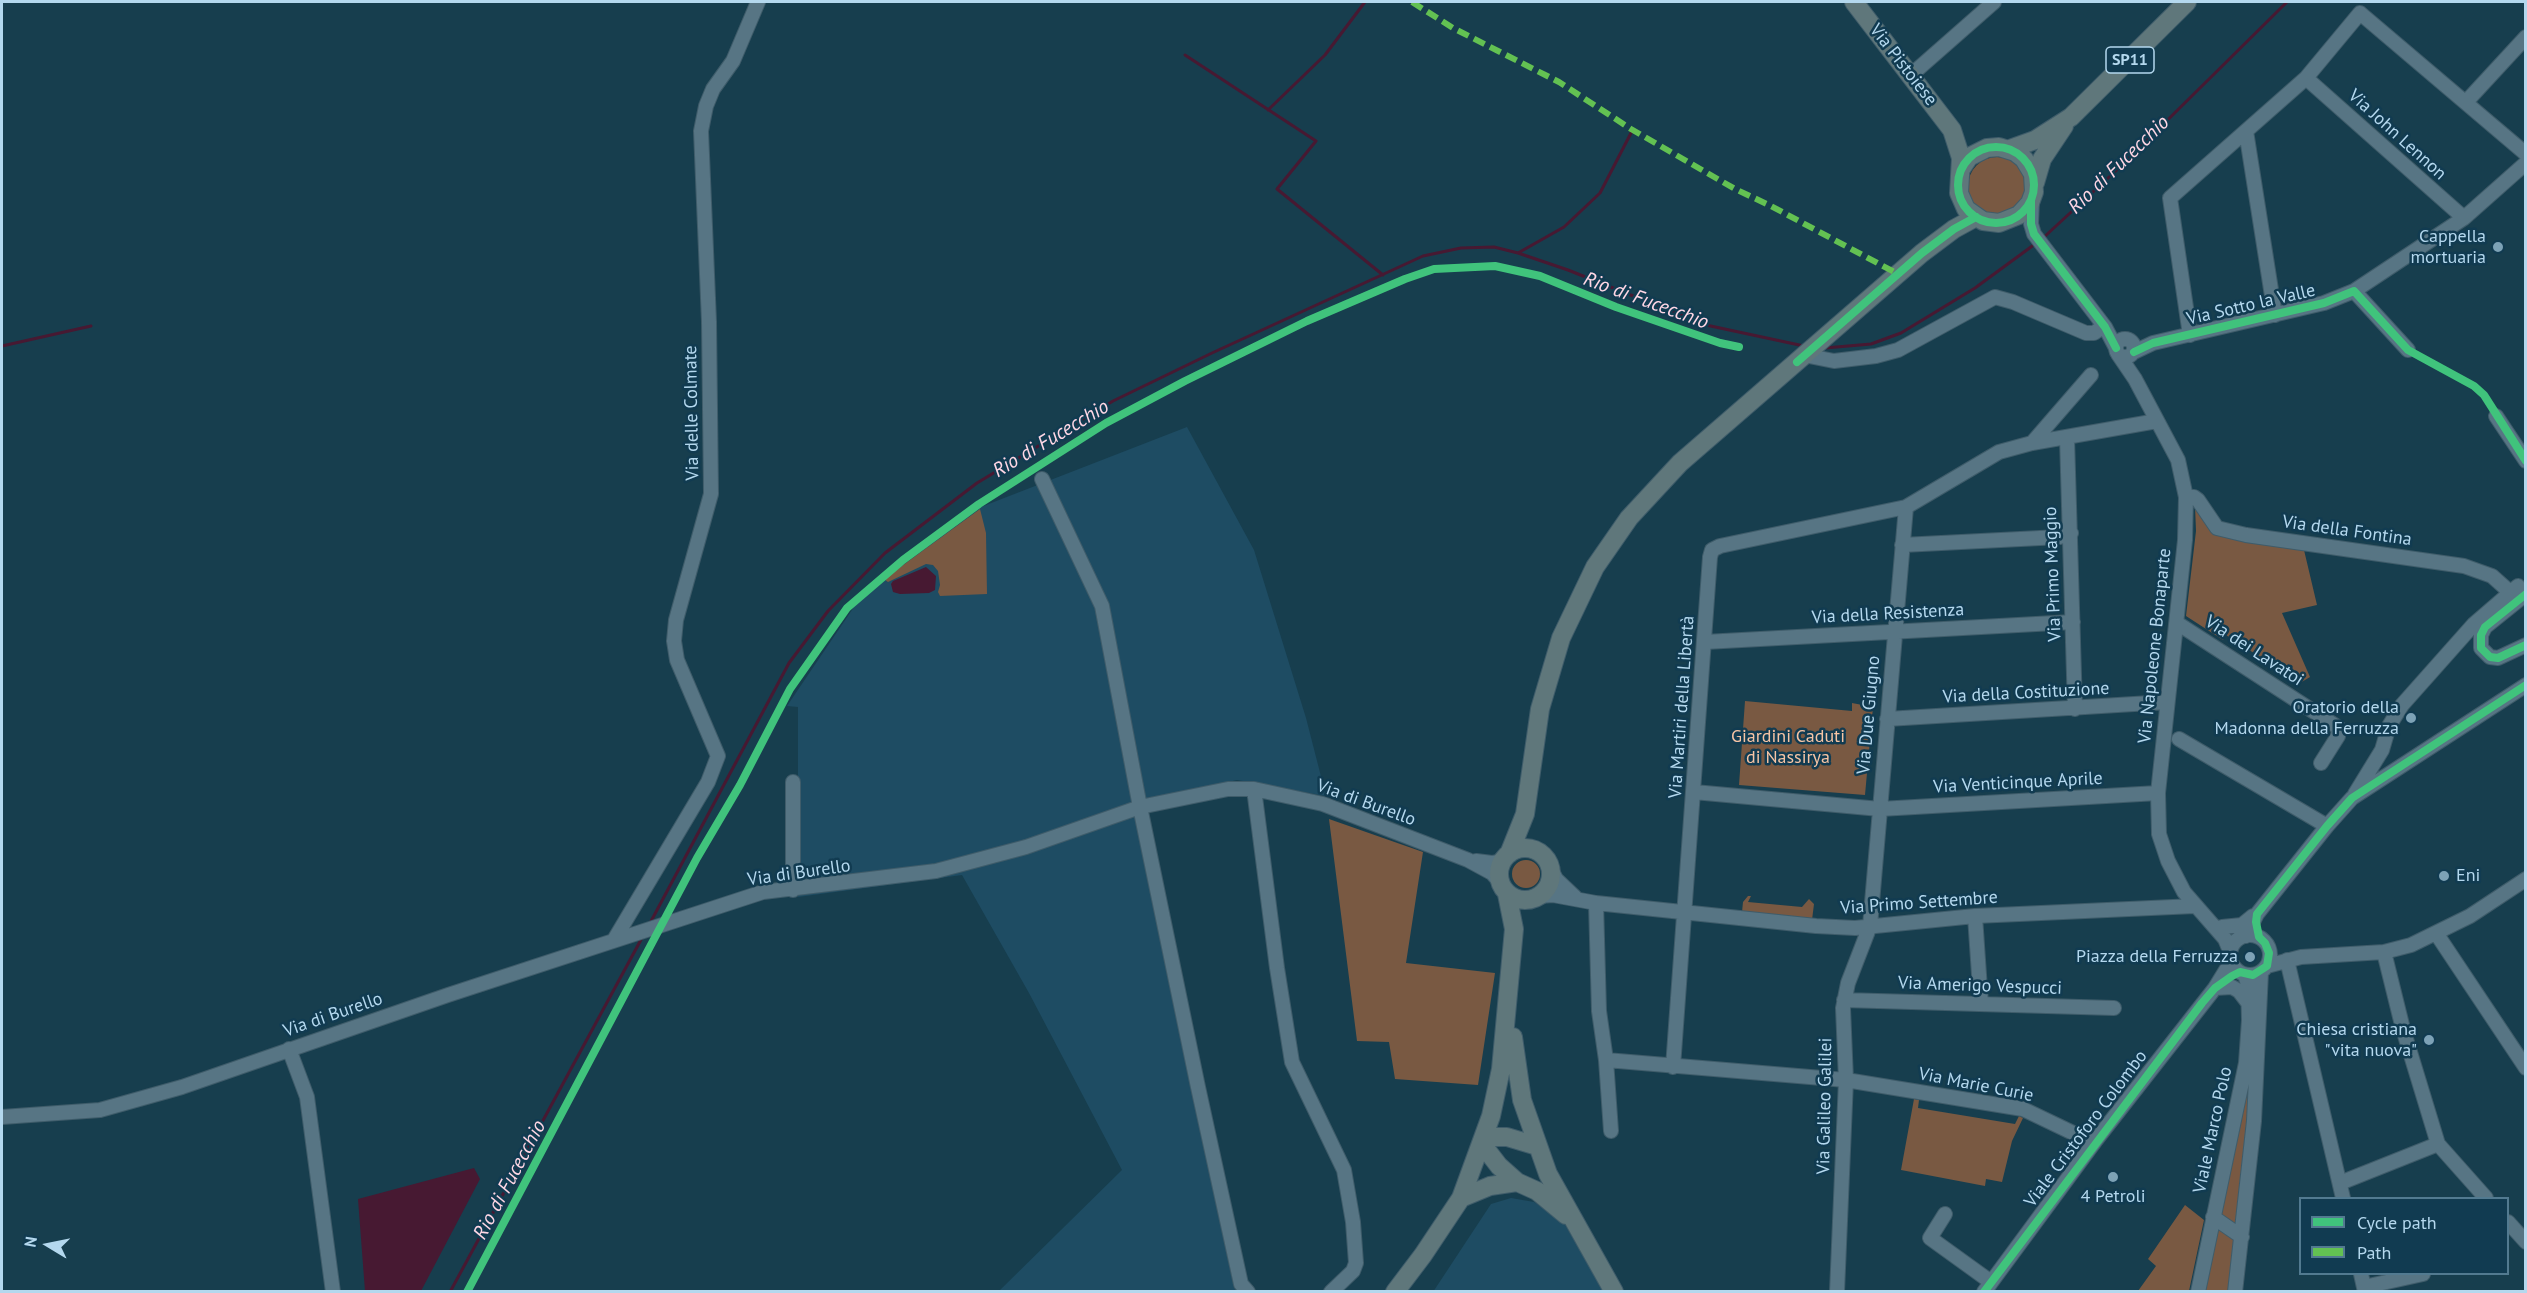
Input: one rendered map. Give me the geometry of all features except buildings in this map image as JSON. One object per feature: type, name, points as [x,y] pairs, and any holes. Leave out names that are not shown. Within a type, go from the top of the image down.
[{"type":"main road","name":"Via Pistoiese","points":[[1854,2],[1952,130],[1961,158],[1961,169]]},
{"type":"main road","name":"SP11","points":[[2002,148],[2035,140],[2070,117],[2187,2]]},
{"type":"main road","points":[[2033,192],[2033,174],[2028,164],[2002,148],[1974,153],[1961,169],[1958,183],[1960,198],[1966,209],[1976,218],[1999,223],[2019,215],[2033,192],[2042,159],[2070,117]]},
{"type":"main road","name":"Via Pistoiese","points":[[1952,130],[1978,145],[2002,148]]},
{"type":"main road","points":[[1922,253],[1952,218],[1960,198]]},
{"type":"main road","points":[[1395,1292],[1423,1256],[1461,1198],[1491,1116],[1501,1069],[1514,929],[1499,870],[1525,814],[1535,738],[1547,679],[1573,609],[1595,567],[1629,518],[1680,463],[1922,253],[1954,229],[1976,218]]},
{"type":"main road","points":[[1514,929],[1526,906],[1546,889],[1550,879],[1525,814]]},
{"type":"main road","points":[[1506,857],[1522,848],[1543,857]]},
{"type":"main road","points":[[1503,887],[1519,900],[1536,897]]},
{"type":"main road","points":[[1509,991],[1514,1059],[1522,1100],[1537,1146],[1548,1174],[1614,1292]]},
{"type":"main road","points":[[1482,1144],[1493,1137],[1508,1137],[1537,1146]]},
{"type":"main road","points":[[1482,1144],[1499,1166],[1517,1182],[1538,1191],[1573,1220]]},
{"type":"main road","points":[[1461,1198],[1490,1186],[1517,1182]]},
{"type":"street","name":"Via delle Colmate","points":[[614,940],[708,782],[718,756],[677,660],[674,641],[676,620],[711,494],[709,322],[701,131],[706,106],[713,89],[733,61],[758,2]]},
{"type":"street","points":[[1911,75],[1995,2]]},
{"type":"street","points":[[2190,335],[2170,198],[2306,78],[2360,13],[2526,154]]},
{"type":"street","points":[[2466,102],[2526,37]]},
{"type":"street","name":"Via John Lennon","points":[[2306,78],[2463,218]]},
{"type":"street","points":[[2246,132],[2275,315]]},
{"type":"street","name":"Via Sotto la Valle","points":[[2131,346],[2190,335],[2324,303],[2354,291],[2463,218],[2524,167]]},
{"type":"street","points":[[2033,192],[2031,224],[2034,234]]},
{"type":"street","points":[[1999,223],[2015,225],[2034,234]]},
{"type":"street","name":"Via Napoleone Bonaparte","points":[[2034,234],[2104,326],[2178,460],[2186,497],[2187,517],[2158,793],[2158,824],[2162,843],[2184,892],[2225,939],[2237,965]]},
{"type":"street","points":[[2354,291],[2408,350]]},
{"type":"street","points":[[1800,358],[1834,361],[1876,356],[1898,350],[1995,297],[2013,302],[2086,333],[2094,333],[2104,326]]},
{"type":"street","name":"Via Napoleone Bonaparte","points":[[2104,326],[2131,346],[2134,379]]},
{"type":"street","points":[[2117,351],[2120,341],[2131,346]]},
{"type":"street","points":[[2032,443],[2091,375]]},
{"type":"street","points":[[2496,416],[2526,461]]},
{"type":"street","points":[[1906,507],[1999,452],[2032,443],[2157,421]]},
{"type":"street","name":"Via Primo Maggio","points":[[2067,438],[2075,710]]},
{"type":"street","points":[[1042,479],[1102,606],[1140,807],[1223,1202],[1241,1284],[1248,1292]]},
{"type":"street","name":"Via della Fontina","points":[[2186,497],[2198,500],[2217,528],[2246,535],[2464,566],[2492,576],[2518,591]]},
{"type":"street","name":"Via Due Giugno","points":[[1870,926],[1906,507]]},
{"type":"street","name":"Via Martiri della Libertà","points":[[1674,1067],[1710,557],[1714,548],[1906,507]]},
{"type":"street","points":[[1902,545],[2060,537],[2070,533]]},
{"type":"street","points":[[2518,591],[2485,627],[2481,635],[2481,648],[2490,657],[2498,658],[2526,645]]},
{"type":"street","points":[[2222,927],[2234,928],[2257,914],[2352,798],[2382,750],[2389,726],[2402,705],[2474,624],[2518,591]]},
{"type":"street","name":"Via della Resistenza","points":[[1705,642],[2073,622]]},
{"type":"street","name":"Via dei Lavatoi","points":[[2177,623],[2339,728],[2338,736],[2321,763]]},
{"type":"street","points":[[2352,798],[2526,685]]},
{"type":"street","name":"Via della Costituzione","points":[[1887,719],[2075,710],[2167,702]]},
{"type":"street","points":[[2179,739],[2327,826]]},
{"type":"street","points":[[793,782],[793,890]]},
{"type":"street","name":"Via di Burello","points":[[2,1117],[100,1110],[182,1087],[289,1049],[763,892],[927,873],[984,860],[1140,807],[1227,789],[1254,789],[1323,804],[1468,860],[1492,873],[1503,887]]},
{"type":"street","points":[[1254,789],[1277,968],[1292,1062],[1344,1170],[1353,1222],[1356,1263],[1353,1271],[1331,1292]]},
{"type":"street","name":"Via Venticinque Aprile","points":[[1694,792],[1880,808],[2158,793]]},
{"type":"street","name":"Via di Burello","points":[[1468,860],[1492,863],[1506,857]]},
{"type":"street","points":[[1543,857],[1564,889],[1576,898]]},
{"type":"street","points":[[2257,914],[2253,939],[2237,965],[2264,969],[2294,958],[2384,952],[2411,945],[2470,916],[2526,879]]},
{"type":"street","name":"Via Primo Settembre","points":[[2157,907],[2184,892]]},
{"type":"street","points":[[1536,897],[1576,898],[1596,903],[1684,912]]},
{"type":"street","points":[[1596,903],[1599,1011],[1606,1060],[1611,1131]]},
{"type":"street","name":"Via Primo Settembre","points":[[1684,912],[1819,927],[1870,926],[1975,916],[2157,907],[2200,911]]},
{"type":"street","name":"Via Napoleone Bonaparte","points":[[2200,911],[2222,927],[2294,958]]},
{"type":"street","points":[[1975,916],[1981,1004]]},
{"type":"street","name":"Via Galileo Galilei","points":[[1837,1292],[1846,1080],[1844,1000],[1870,926]]},
{"type":"street","points":[[2436,933],[2526,1068]]},
{"type":"street","points":[[2253,939],[2269,959],[2264,969]]},
{"type":"street","points":[[2384,952],[2402,1026],[2438,1143],[2485,1197]]},
{"type":"street","points":[[2294,958],[2343,1197]]},
{"type":"street","name":"Viale Cristoforo Colombo","points":[[1988,1287],[2094,1143],[2215,988],[2237,965]]},
{"type":"street","name":"Viale Marco Polo","points":[[2198,1292],[2212,1216],[2246,1064],[2248,984],[2237,965]]},
{"type":"street","name":"Viale Marco Polo","points":[[2235,1292],[2258,1076],[2264,969]]},
{"type":"street","points":[[2215,988],[2232,987],[2239,991],[2249,1004]]},
{"type":"street","name":"Via Amerigo Vespucci","points":[[1844,1000],[2114,1008]]},
{"type":"street","points":[[289,1049],[307,1097],[333,1292]]},
{"type":"street","name":"Via Marie Curie","points":[[1606,1060],[1846,1080],[2023,1109],[2094,1143]]},
{"type":"street","points":[[2340,1183],[2438,1143]]},
{"type":"street","points":[[1944,1214],[1930,1238],[1988,1287]]},
{"type":"street","points":[[2212,1216],[2242,1236]]},
{"type":"street","points":[[2509,1223],[2526,1242]]},
{"type":"street","points":[[2363,1284],[2417,1275]]},
{"type":"shaded area","points":[[1187,427],[1254,550],[1306,718],[1326,796],[1237,780],[1133,803],[1234,1288],[1237,1291],[999,1291],[1122,1170],[1029,993],[962,875],[798,897],[798,707],[787,706],[856,604],[945,532],[981,507]]},
{"type":"shaded area","points":[[926,567],[936,576],[935,590],[929,593],[900,594],[893,592],[891,584],[893,581]]},
{"type":"shaded area","points":[[474,1168],[480,1179],[421,1291],[365,1291],[358,1199]]},
{"type":"shaded area","points":[[1511,1198],[1534,1202],[1562,1220],[1605,1291],[1433,1292],[1491,1204]]},
{"type":"green space","points":[[1997,157],[2008,159],[2021,170],[2026,186],[2024,197],[2013,210],[1997,215],[1986,213],[1973,202],[1968,186],[1970,175],[1981,162]]},
{"type":"green space","points":[[2195,506],[2247,541],[2304,550],[2317,605],[2282,613],[2310,677],[2300,683],[2226,635],[2223,640],[2186,616],[2196,531]]},
{"type":"green space","points":[[980,509],[986,533],[987,594],[940,596],[938,571],[933,565],[926,564],[888,582],[884,579]]},
{"type":"green space","name":"Giardini Caduti di Nassirya","points":[[1745,701],[1852,711],[1852,703],[1873,707],[1865,795],[1739,785]]},
{"type":"green space","points":[[1329,819],[1423,852],[1406,963],[1495,973],[1478,1085],[1395,1079],[1389,1042],[1357,1041]]},
{"type":"green space","points":[[1526,860],[1536,864],[1540,874],[1536,884],[1526,888],[1516,884],[1512,874],[1516,864]]},
{"type":"green space","points":[[1751,896],[1748,902],[1802,907],[1809,899],[1814,904],[1812,920],[1742,912],[1743,902]]},
{"type":"green space","points":[[2252,1068],[2236,1225],[2217,1212]]},
{"type":"green space","points":[[1914,1099],[1919,1100],[1918,1108],[2015,1124],[2019,1116],[2023,1118],[2012,1141],[2002,1182],[1986,1179],[1985,1186],[1901,1170]]},
{"type":"green space","points":[[2185,1205],[2204,1220],[2189,1291],[2138,1291],[2156,1266],[2148,1259]]},
{"type":"green space","points":[[2215,1225],[2234,1238],[2228,1291],[2201,1292]]},
{"type":"waterway","points":[[1268,110],[1325,55],[1365,2]]},
{"type":"waterway","name":"Rio di Fucecchio","points":[[2043,238],[2120,167],[2287,2]]},
{"type":"waterway","points":[[1185,55],[1316,141],[1277,189],[1383,275]]},
{"type":"waterway","points":[[1518,253],[1564,227],[1600,193],[1631,133]]},
{"type":"waterway","name":"Rio di Fucecchio","points":[[1825,348],[1871,344],[1901,333],[1975,288],[2035,244]]},
{"type":"waterway","name":"Rio di Fucecchio","points":[[649,925],[789,663],[828,611],[885,553],[977,483],[1113,401],[1423,256],[1461,248],[1494,247],[1518,253],[1568,270],[1706,325],[1804,346]]},
{"type":"waterway","points":[[2,346],[91,326]]},
{"type":"waterway","name":"Rio di Fucecchio","points":[[450,1292],[643,936]]},
{"type":"marked path","points":[[1412,2],[1453,28],[1559,82],[1631,129],[1735,189],[1898,274]]},
{"type":"cycle path","points":[[1996,147],[2011,150],[2023,158],[2031,170],[2034,185],[2031,200],[2023,212],[2011,220],[1996,223],[1981,220],[1969,212],[1961,200],[1958,185],[1961,170],[1969,158],[1981,150],[1996,147]]},
{"type":"cycle path","points":[[2031,201],[2031,224],[2034,234],[2105,327],[2116,348]]},
{"type":"cycle path","points":[[1797,362],[1922,253],[1954,229],[1976,217]]},
{"type":"cycle path","points":[[467,1292],[697,858],[740,785],[790,689],[847,608],[903,560],[979,504],[1106,423],[1307,321],[1434,269],[1495,266],[1540,276],[1616,307],[1720,343],[1739,347]]},
{"type":"cycle path","points":[[2134,352],[2153,343],[2324,303],[2354,291],[2408,350],[2474,386],[2484,395],[2526,461]]},
{"type":"cycle path","points":[[2526,594],[2485,627],[2481,635],[2481,648],[2490,657],[2498,658],[2526,645]]},
{"type":"cycle path","points":[[1984,1292],[2215,988],[2240,972],[2253,975],[2267,966],[2269,953],[2265,943],[2259,937],[2257,914],[2352,798],[2526,685]]},
{"type":"place","name":"Cappella mortuaria","points":[[2498,247]]},
{"type":"place","name":"Oratorio della Madonna della Ferruzza","points":[[2411,718]]},
{"type":"place","name":"Eni","points":[[2444,876]]},
{"type":"place","name":"Piazza della Ferruzza","points":[[2250,957]]},
{"type":"place","name":"Chiesa cristiana \"vita nuova\"","points":[[2429,1040]]},
{"type":"place","name":"4 Petroli","points":[[2113,1177]]}]
